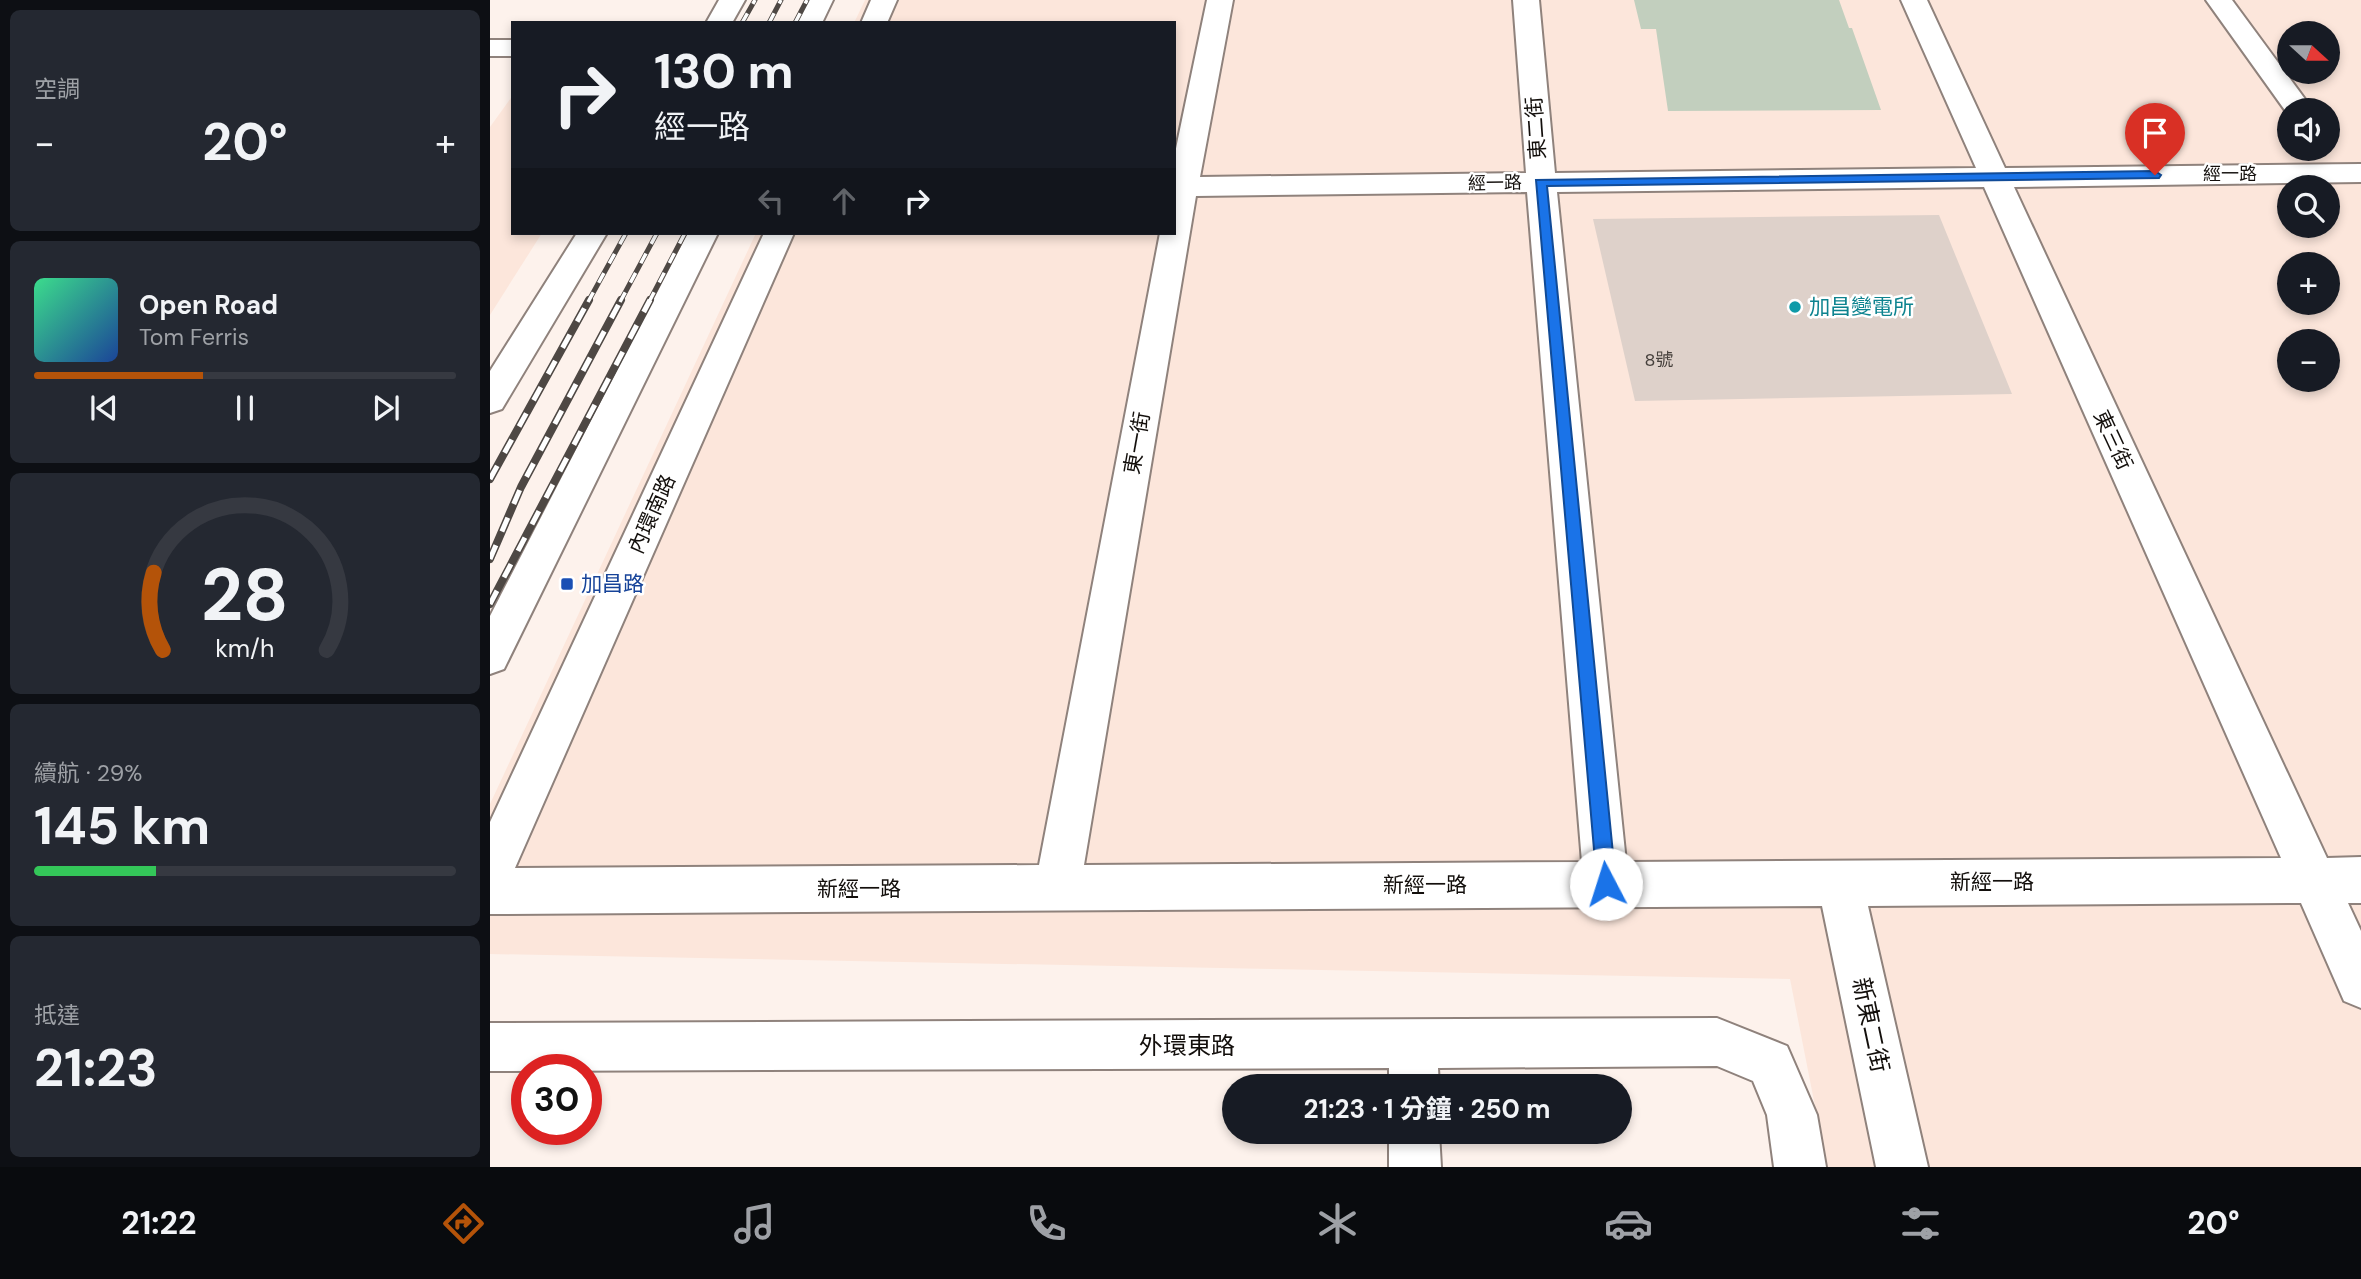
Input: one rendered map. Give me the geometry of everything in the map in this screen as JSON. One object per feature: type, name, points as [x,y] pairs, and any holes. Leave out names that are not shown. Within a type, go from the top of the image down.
[{"type":"street","points":[[720,21],[732,0]]},
{"type":"street","points":[[809,21],[820,0]]},
{"type":"street","points":[[875,21],[884,0]]},
{"type":"street","name":"東一街","points":[[1176,204],[1220,0]]},
{"type":"street","name":"東二街","points":[[1526,0],[1606,884]]},
{"type":"street","name":"東三街","points":[[1914,0],[2361,984]]},
{"type":"street","points":[[2219,0],[2290,98]]},
{"type":"street","points":[[490,48],[511,48]]},
{"type":"street","points":[[2338,161],[2356,181]]},
{"type":"street","name":"經一路","points":[[1179,187],[1992,176],[2356,181]]},
{"type":"street","points":[[490,400],[591,235]]},
{"type":"street","points":[[490,656],[702,235]]},
{"type":"street","name":"內環南路","points":[[490,872],[778,235]]},
{"type":"street","name":"東一街","points":[[1058,887],[1171,235]]},
{"type":"street","name":"新經一路","points":[[490,891],[2361,880]]},
{"type":"street","name":"新東二街","points":[[1839,883],[1902,1167]]},
{"type":"street","name":"外環東路","points":[[490,1047],[1414,1065],[1717,1042],[1770,1063],[1791,1115],[1800,1167]]},
{"type":"street","points":[[1414,1144],[1415,1167]]},
{"type":"shaded area","points":[[865,0],[2361,0],[2361,1167],[1827,1167],[1790,979],[490,954],[490,804],[755,235],[1176,235],[1176,21],[855,21]]},
{"type":"shaded area","points":[[511,98],[511,235],[541,235],[490,315],[490,127]]},
{"type":"green space","points":[[1634,0],[1839,0],[1849,28],[1852,28],[1881,110],[1668,111],[1656,29],[1641,29]]},
{"type":"building","name":"加昌變電所","points":[[1939,215],[2012,394],[1635,401],[1593,219]]},
{"type":"railway","points":[[743,21],[755,0]]},
{"type":"railway","points":[[770,21],[781,0]]},
{"type":"railway","points":[[796,21],[807,0]]},
{"type":"railway","points":[[588,302],[625,235]]},
{"type":"railway","points":[[620,302],[656,235]]},
{"type":"railway","points":[[649,302],[684,235]]},
{"type":"railway","points":[[490,479],[589,300]]},
{"type":"railway","points":[[490,559],[521,487],[621,300]]},
{"type":"railway","points":[[490,604],[650,300]]},
{"type":"place","name":"加昌變電所","points":[[1795,307]]},
{"type":"place","name":"加昌路","points":[[567,584]]},
{"type":"route","points":[[1606,884],[1541,183],[2155,175]]}]
